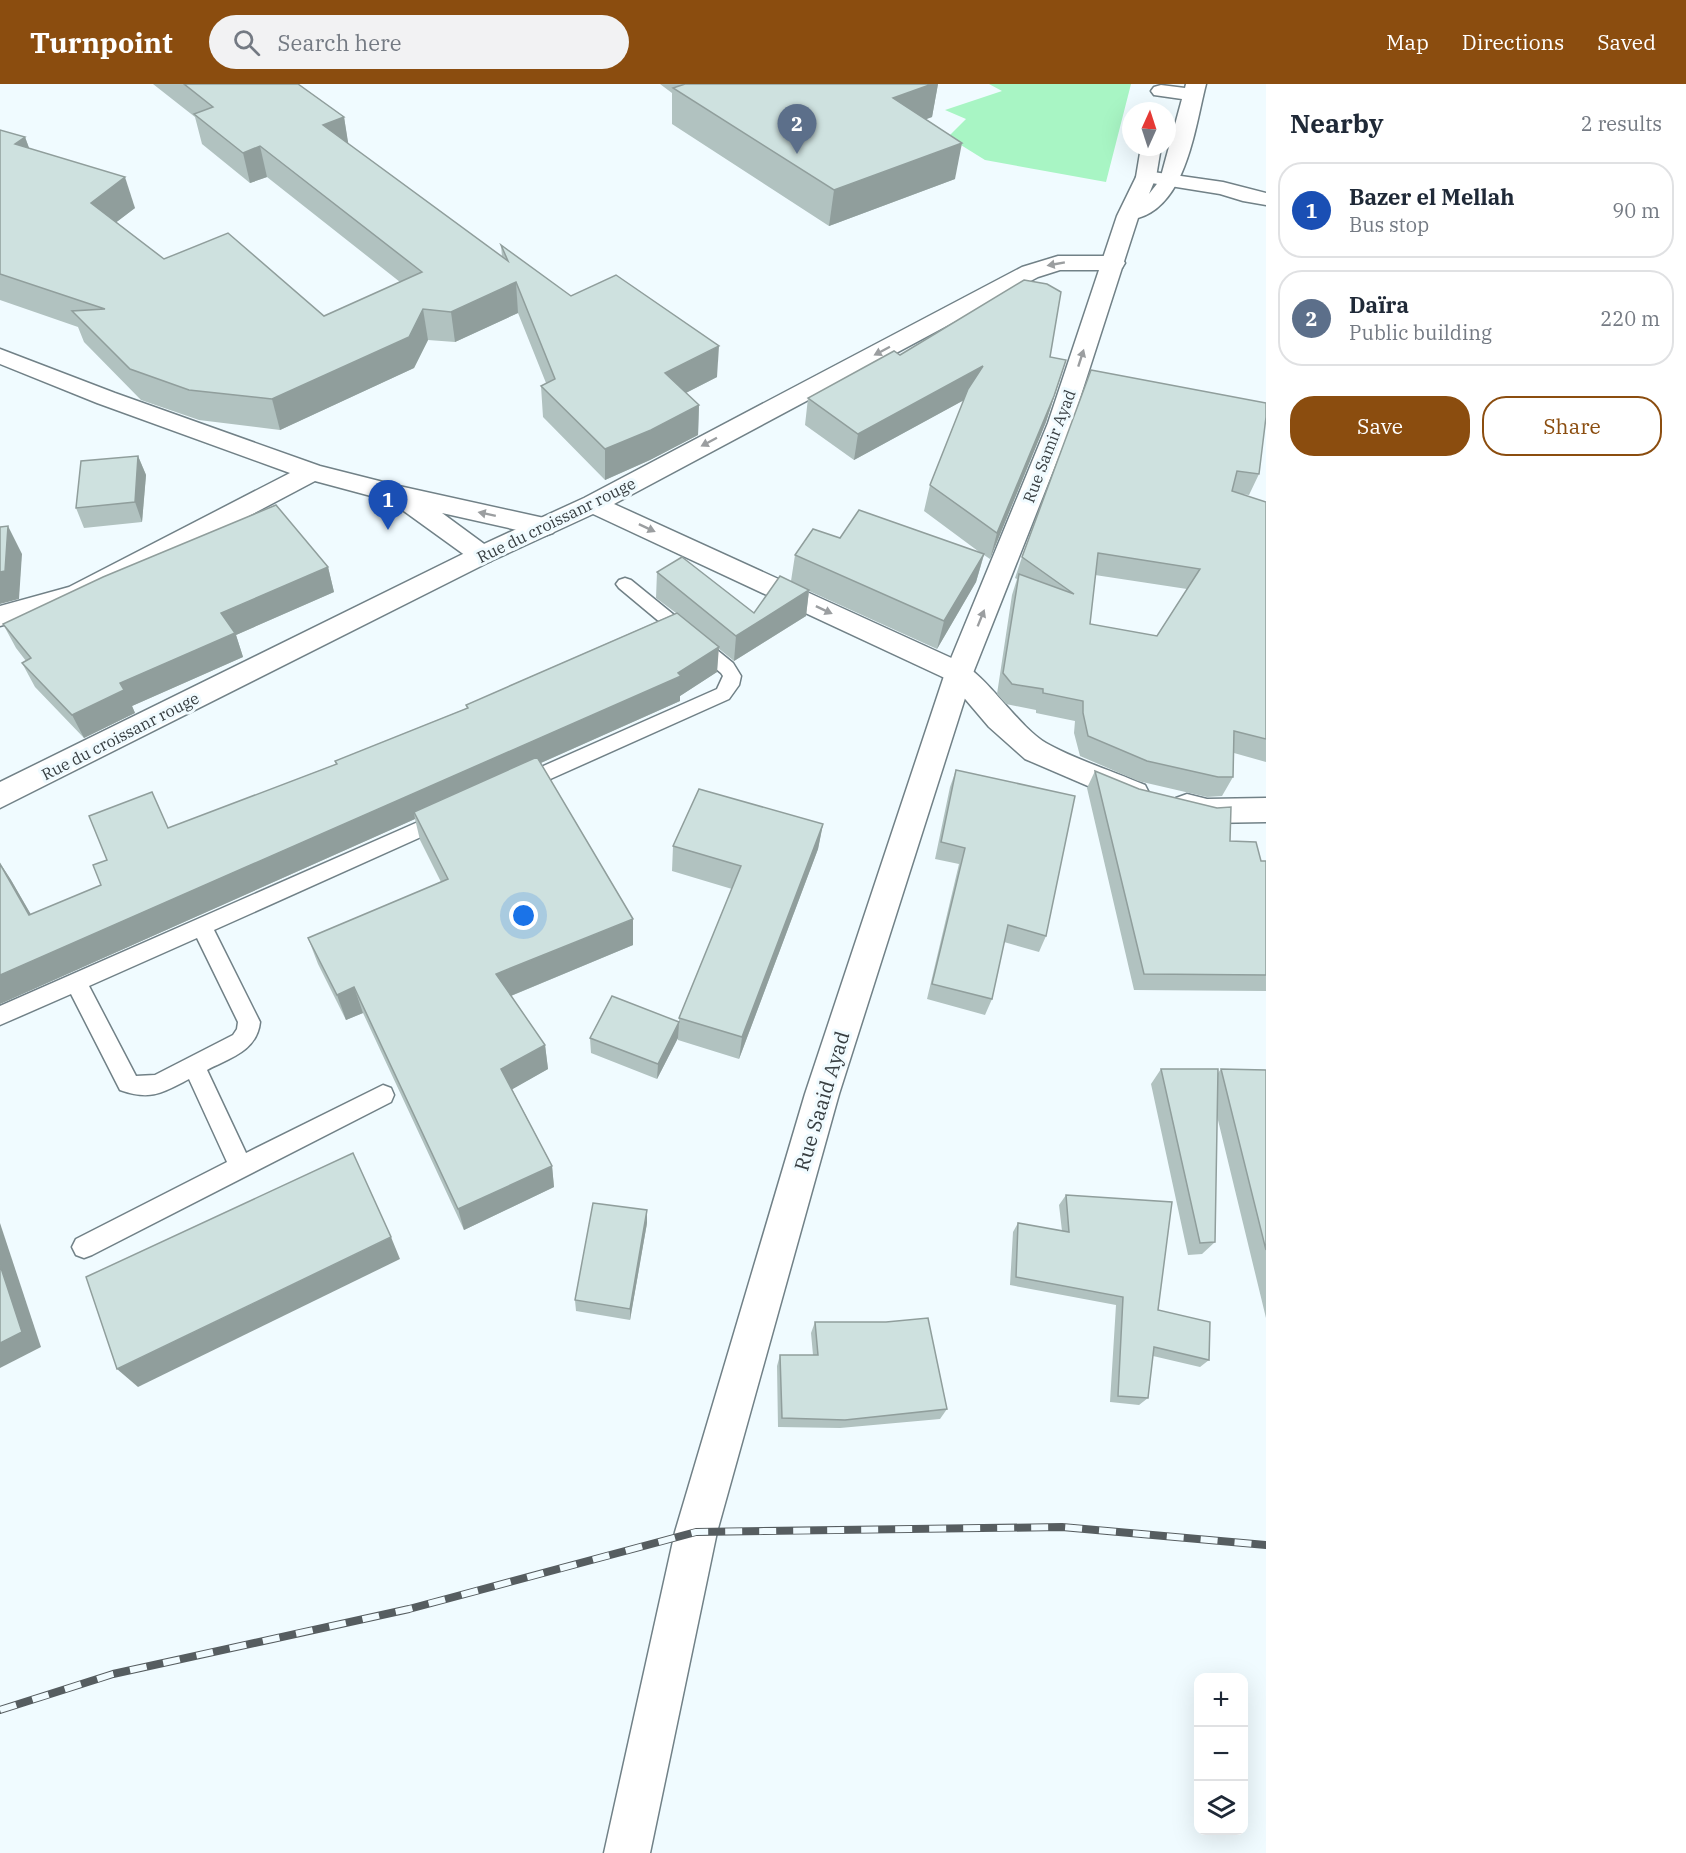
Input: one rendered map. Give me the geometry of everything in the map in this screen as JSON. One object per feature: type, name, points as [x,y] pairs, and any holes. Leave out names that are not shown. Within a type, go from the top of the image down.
[{"type":"street","points":[[1162,88],[1195,90]]},
{"type":"street","name":"Rue Samir Ayad","points":[[959,673],[1060,423],[1128,216],[1153,187],[1195,90]]},
{"type":"street","name":"Rue Samir Ayad","points":[[1151,156],[1153,187]]},
{"type":"street","points":[[1153,187],[1220,201],[1258,198]]},
{"type":"street","name":"Rue du croissanr rouge","points":[[0,796],[482,555],[593,504],[1030,272],[1058,262],[1114,263]]},
{"type":"street","points":[[0,356],[106,399],[312,472],[399,495],[544,527]]},
{"type":"street","points":[[0,616],[78,594],[312,472]]},
{"type":"street","points":[[399,495],[482,555]]},
{"type":"street","points":[[593,504],[959,673],[999,719],[1035,751],[1131,792],[1208,811],[1266,810]]},
{"type":"street","name":"Rue Saaid Ayad","points":[[627,1853],[696,1532],[822,1094],[959,673]]},
{"type":"lane","points":[[506,791],[723,694],[730,685],[732,676],[727,668],[625,584]]},
{"type":"lane","points":[[0,1016],[463,810]]},
{"type":"lane","points":[[76,982],[128,1083],[140,1087],[158,1084],[241,1042],[248,1032],[249,1022],[202,926]]},
{"type":"lane","points":[[194,1065],[241,1167]]},
{"type":"lane","points":[[84,1247],[383,1095]]},
{"type":"green space","points":[[989,84],[1131,84],[1126,102],[1122,102],[1122,119],[1106,182],[985,160],[948,137],[966,119],[945,110],[1002,91]]},
{"type":"building","points":[[184,84],[298,84],[344,117],[323,125],[508,261],[501,245],[571,296],[616,275],[719,346],[665,373],[699,405],[651,430],[605,449],[541,386],[555,379],[516,282],[451,312],[423,309],[409,337],[272,399],[189,390],[130,369],[72,311],[105,309],[0,274],[0,130],[25,137],[15,144],[125,177],[91,203],[164,259],[228,233],[324,316],[422,272],[260,146],[243,153],[194,114],[213,107]]},
{"type":"building","points":[[685,84],[932,84],[893,98],[962,143],[834,190],[673,88]]},
{"type":"building","points":[[1024,280],[1047,284],[1061,292],[1050,357],[1066,360],[1054,396],[997,533],[930,485],[968,389],[983,366],[858,434],[808,398],[894,351],[900,355]]},
{"type":"building","points":[[1091,370],[1266,403],[1259,474],[1237,471],[1232,491],[1266,502],[1266,739],[1234,731],[1233,777],[1218,777],[1147,761],[1088,736],[1083,701],[1043,693],[1043,689],[1012,684],[1003,673],[1019,574],[1074,594],[1022,557]],"holes":[[[1098,553],[1200,569],[1157,636],[1090,624]]]},
{"type":"building","points":[[138,456],[135,502],[76,508],[81,461]]},
{"type":"building","points":[[276,505],[328,567],[221,613],[235,633],[120,683],[124,690],[72,715],[22,663],[31,658],[3,624],[103,577]]},
{"type":"building","points":[[859,510],[984,554],[944,621],[795,555],[813,529],[840,538]]},
{"type":"building","points":[[8,526],[5,571],[0,572],[0,527]]},
{"type":"building","points":[[682,557],[754,613],[780,576],[809,590],[736,636],[657,572]]},
{"type":"building","points":[[677,613],[719,647],[678,673],[681,676],[0,975],[0,864],[29,915],[101,885],[93,865],[107,860],[89,816],[152,792],[168,828],[337,764],[335,761],[468,708],[466,705]]},
{"type":"building","points":[[537,757],[633,919],[496,974],[545,1045],[501,1069],[552,1166],[458,1209],[354,987],[337,995],[308,938],[448,879],[414,812]]},
{"type":"building","points":[[956,770],[1075,796],[1046,936],[1008,925],[992,999],[932,984],[965,848],[941,842]]},
{"type":"building","points":[[1095,771],[1139,789],[1217,808],[1231,807],[1230,841],[1256,842],[1261,861],[1266,861],[1266,975],[1144,974]]},
{"type":"building","points":[[699,789],[823,824],[742,1037],[679,1018],[741,866],[673,846]]},
{"type":"building","points":[[612,996],[679,1022],[658,1064],[590,1038]]},
{"type":"building","points":[[1161,1069],[1218,1069],[1215,1242],[1200,1243]]},
{"type":"building","points":[[1221,1069],[1266,1070],[1266,1250]]},
{"type":"building","points":[[353,1153],[391,1237],[117,1369],[86,1277]]},
{"type":"building","points":[[1066,1195],[1172,1202],[1158,1310],[1210,1322],[1209,1360],[1154,1347],[1148,1398],[1118,1396],[1123,1297],[1016,1277],[1018,1223],[1069,1232]]},
{"type":"building","points":[[593,1203],[647,1210],[630,1309],[575,1300]]},
{"type":"building","points":[[0,1265],[22,1332],[0,1343]]},
{"type":"building","points":[[928,1318],[947,1409],[845,1420],[782,1418],[780,1355],[818,1355],[815,1322],[886,1322]]},
{"type":"railway","points":[[0,1710],[113,1674],[409,1609],[696,1532],[1062,1527],[1266,1545]]},
{"type":"place","name":"Daïra","points":[[797,154]]},
{"type":"place","name":"Bazer el Mellah","points":[[388,530]]}]
